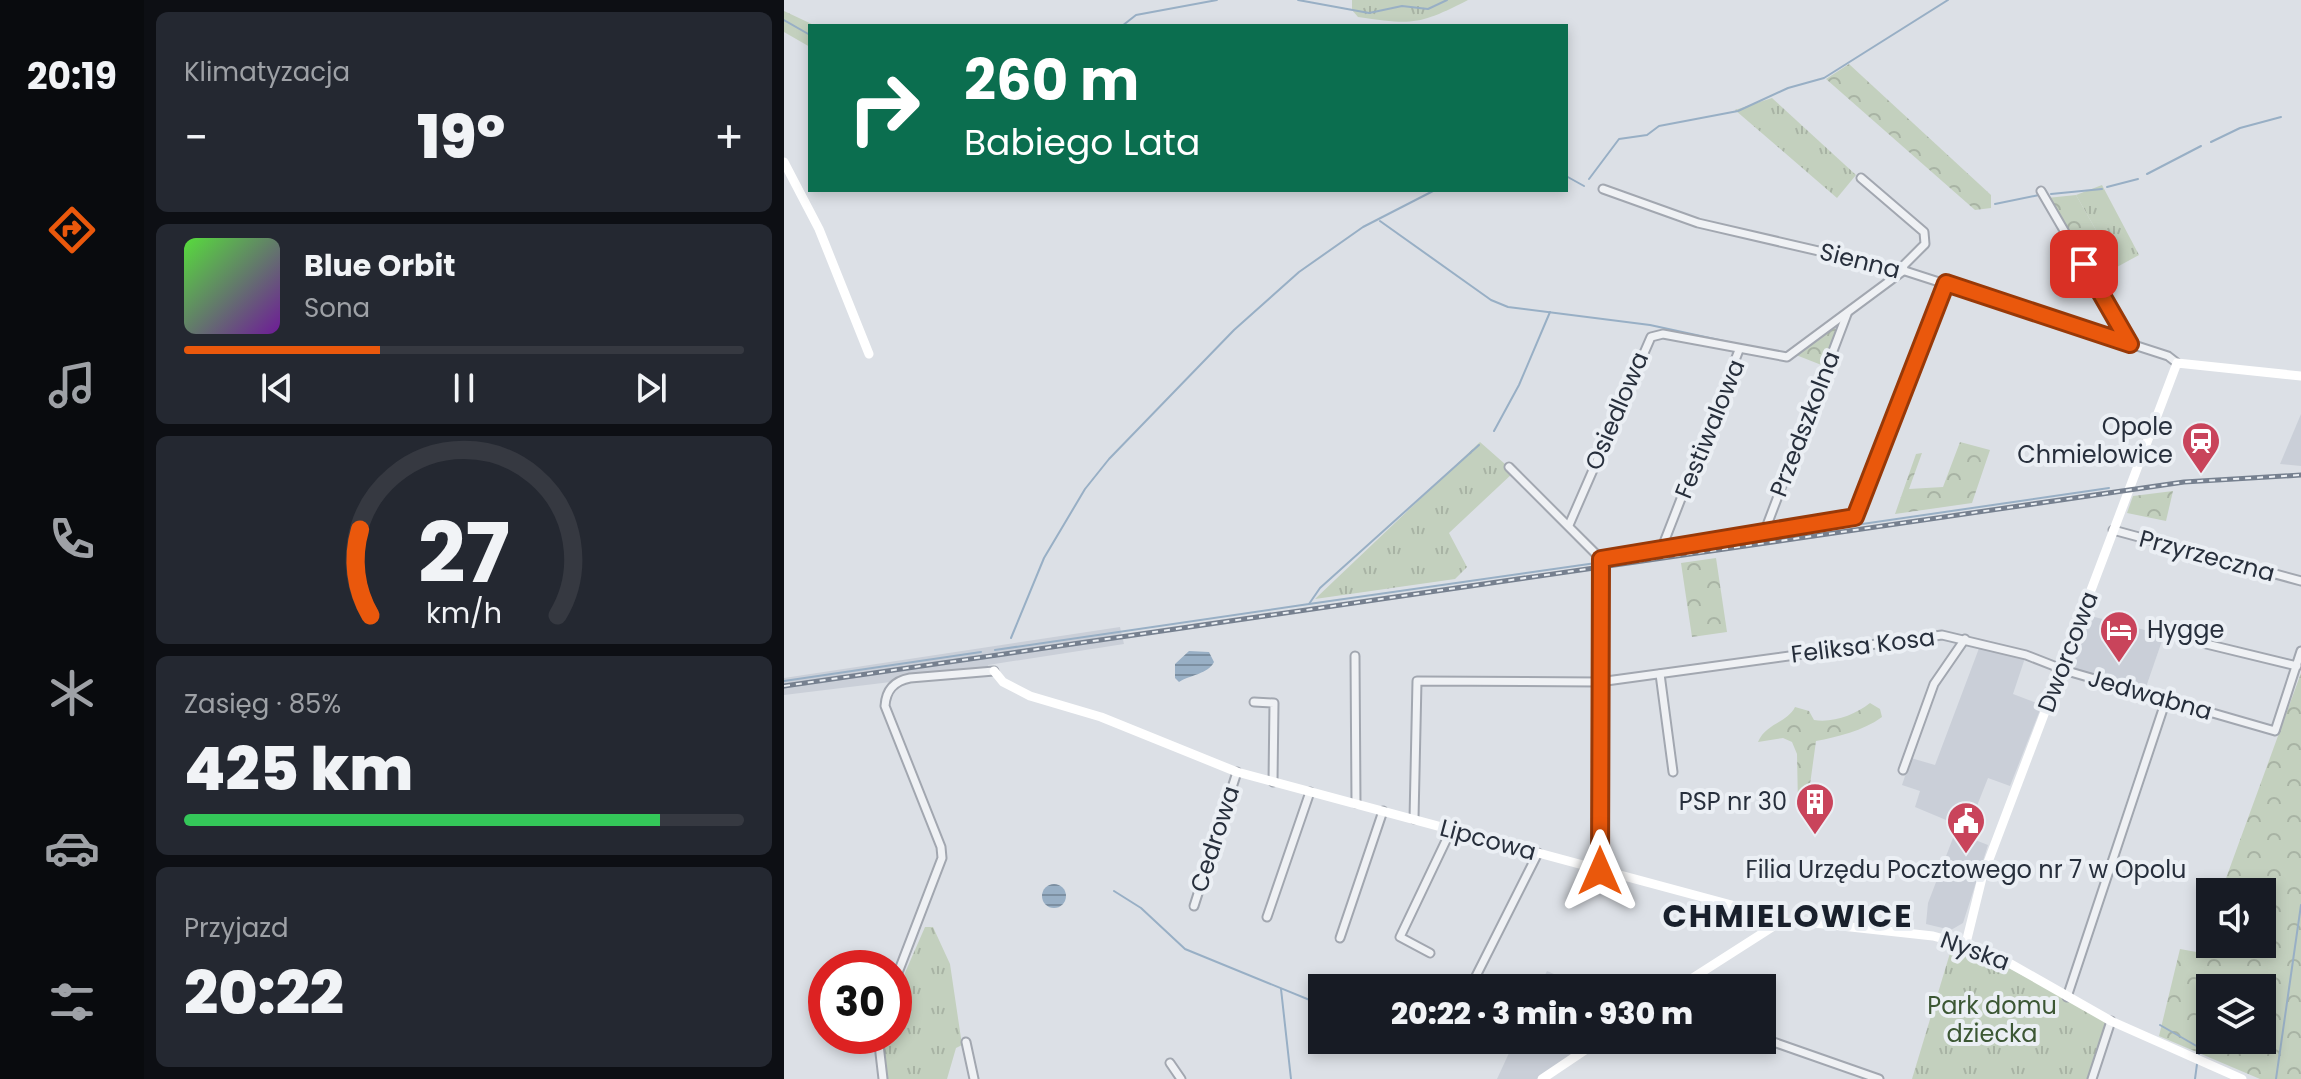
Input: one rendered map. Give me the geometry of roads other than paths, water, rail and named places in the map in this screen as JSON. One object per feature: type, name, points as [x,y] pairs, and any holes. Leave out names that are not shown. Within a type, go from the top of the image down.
[{"type":"street","points":[[784,162],[819,229],[869,354]]},
{"type":"street","name":"Festiwalowa","points":[[1661,550],[1739,350],[1787,357],[1903,271],[1904,265],[1925,244],[1924,232],[1861,178]]},
{"type":"street","name":"Sienna","points":[[1603,189],[1698,223],[1946,283],[2168,356],[2177,363],[2301,376]]},
{"type":"street","points":[[2041,191],[2130,344]]},
{"type":"street","points":[[1601,559],[1855,517],[1946,283]]},
{"type":"street","name":"Przedszkolna","points":[[1764,533],[1847,314]]},
{"type":"street","name":"Osiedlowa","points":[[1569,525],[1649,338],[1663,334],[1739,350]]},
{"type":"street","name":"Dworcowa","points":[[1966,943],[1978,889],[2177,363]]},
{"type":"street","points":[[1509,467],[1601,559],[1600,871]]},
{"type":"street","name":"Przyrzeczna","points":[[2113,530],[2301,581]]},
{"type":"street","name":"Feliksa Kosa","points":[[1414,819],[1417,681],[1599,682],[1920,635],[1965,639],[2062,668]]},
{"type":"street","points":[[1903,770],[1939,673],[1965,639]]},
{"type":"street","points":[[2198,642],[2297,666],[2301,651]]},
{"type":"street","points":[[1355,656],[1356,803]]},
{"type":"street","name":"Jedwabna","points":[[2062,668],[2275,731],[2297,666]]},
{"type":"street","points":[[907,950],[942,858],[941,847],[885,706],[886,696],[899,680],[994,671]]},
{"type":"street","name":"Lipcowa","points":[[994,671],[1003,682],[1030,696],[1101,717],[1237,772],[1764,914],[1777,924]]},
{"type":"street","points":[[1660,674],[1673,772]]},
{"type":"street","points":[[2067,997],[2166,700]]},
{"type":"street","points":[[1254,702],[1274,703],[1273,782]]},
{"type":"street","name":"Cedrowa","points":[[1194,906],[1237,772]]},
{"type":"street","points":[[1267,917],[1310,792]]},
{"type":"street","points":[[1340,938],[1383,811]]},
{"type":"street","points":[[1430,953],[1400,937],[1451,830]]},
{"type":"street","points":[[1477,974],[1538,853]]},
{"type":"street","points":[[1699,974],[1777,924]]},
{"type":"street","name":"Nyska","points":[[1777,924],[1817,924],[1933,936],[1966,943],[2006,960],[2111,1021],[2242,1079]]},
{"type":"street","points":[[2092,1079],[2111,1021]]},
{"type":"street","points":[[966,1042],[974,1079]]},
{"type":"street","points":[[1776,1043],[1879,1079]]},
{"type":"street","points":[[880,1054],[883,1079]]},
{"type":"street","points":[[1542,1079],[1579,1054]]},
{"type":"street","points":[[1170,1063],[1181,1079]]},
{"type":"street","points":[[1554,1071],[1563,1079]]},
{"type":"water","points":[[1189,651],[1209,652],[1214,662],[1203,672],[1179,682],[1175,678],[1175,664]]},
{"type":"water","points":[[1054,884],[1063,887],[1066,896],[1063,905],[1054,908],[1045,905],[1042,896],[1045,887]]},
{"type":"waterway","points":[[1125,24],[1136,15],[1217,0]]},
{"type":"waterway","points":[[1298,0],[1369,13],[1402,6],[1428,9],[1447,0]]},
{"type":"waterway","points":[[1589,179],[1619,139],[1647,135],[1659,126],[1738,111],[1788,88],[1824,78],[1948,0]]},
{"type":"waterway","points":[[784,20],[808,34]]},
{"type":"waterway","points":[[2211,142],[2240,128],[2281,117]]},
{"type":"waterway","points":[[2147,174],[2201,146]]},
{"type":"waterway","points":[[1568,177],[1584,186]]},
{"type":"waterway","points":[[2107,187],[2138,179]]},
{"type":"waterway","points":[[2051,194],[2102,189]]},
{"type":"waterway","points":[[1011,638],[1044,558],[1085,489],[1109,459],[1234,330],[1299,272],[1363,227],[1431,192]]},
{"type":"waterway","points":[[1995,204],[2039,195]]},
{"type":"waterway","points":[[1380,221],[1491,300],[1508,307],[1650,325],[1733,343]]},
{"type":"waterway","points":[[1494,431],[1519,385],[1550,312]]},
{"type":"waterway","points":[[995,650],[1309,604],[1320,588],[1479,445]]},
{"type":"waterway","points":[[1623,559],[2109,488]]},
{"type":"waterway","points":[[1309,604],[1596,563]]},
{"type":"waterway","points":[[784,681],[981,652]]},
{"type":"waterway","points":[[1114,891],[1141,908],[1185,949],[1308,999]]},
{"type":"waterway","points":[[2276,1079],[2301,905]]},
{"type":"waterway","points":[[1281,989],[1291,1079]]},
{"type":"waterway","points":[[2160,1025],[2196,1046]]},
{"type":"waterway","points":[[2195,1079],[2197,1064]]},
{"type":"railway","points":[[784,686],[2184,482],[2301,475]]},
{"type":"place","name":"Opole Chmielowice","points":[[2201,475]]},
{"type":"place","name":"Hygge","points":[[2119,664]]},
{"type":"place","name":"PSP nr 30","points":[[1815,836]]},
{"type":"place","name":"Filia Urzędu Pocztowego nr 7 w Opolu","points":[[1966,855]]},
{"type":"district","name":"CHMIELOWICE","points":[[1788,916]]},
{"type":"park label","name":"Park domu dziecka","points":[[1992,1020]]}]
